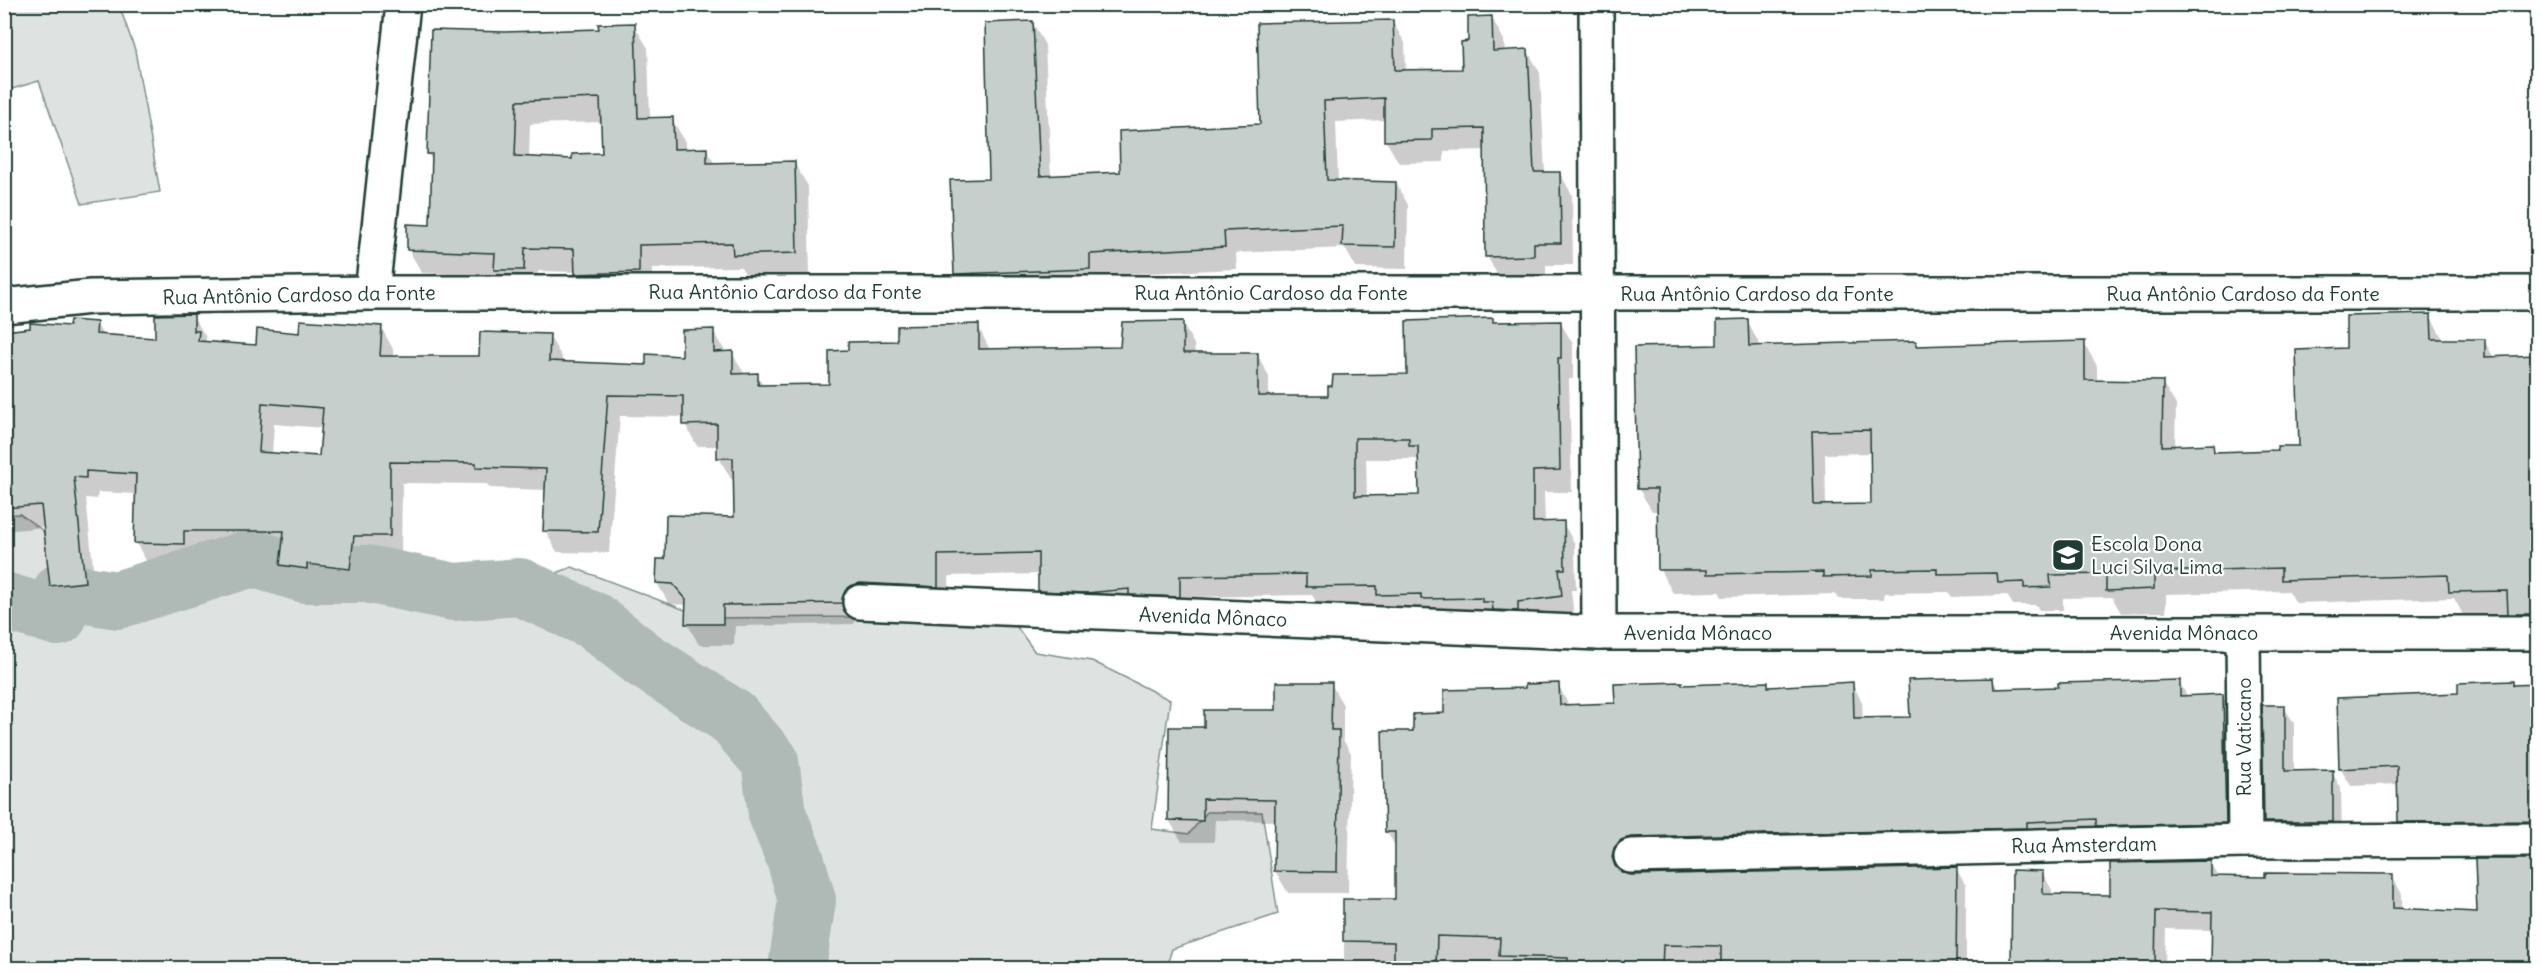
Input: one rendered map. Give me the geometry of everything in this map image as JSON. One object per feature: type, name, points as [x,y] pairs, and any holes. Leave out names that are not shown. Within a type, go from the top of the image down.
[{"type":"street","points":[[372,293],[403,4]]},
{"type":"street","points":[[1596,4],[1599,633]]},
{"type":"street","name":"Rua Antônio Cardoso da Fonte","points":[[4,306],[91,297],[372,293],[1035,291],[1599,294],[2538,293]]},
{"type":"street","name":"Avenida Mônaco","points":[[860,602],[1599,633],[2538,633]]},
{"type":"street","name":"Rua Vaticano","points":[[2243,633],[2245,841]]},
{"type":"street","name":"Rua Amsterdam","points":[[1631,856],[2245,841],[2538,840]]},
{"type":"shaded area","points":[[5,4],[119,5],[135,50],[160,192],[82,204],[39,81],[5,91]]},
{"type":"shaded area","points":[[20,514],[43,531],[62,591],[116,600],[252,558],[305,574],[367,574],[454,592],[520,587],[572,567],[706,618],[849,617],[901,612],[1014,623],[1035,652],[1092,661],[1170,700],[1152,829],[1189,834],[1207,812],[1262,812],[1278,914],[1172,949],[1166,968],[5,968],[4,515]]},
{"type":"building","points":[[1492,16],[1493,51],[1528,49],[1534,172],[1560,172],[1561,243],[1534,243],[1534,256],[1485,257],[1484,128],[1432,129],[1432,140],[1384,141],[1384,98],[1324,101],[1327,180],[1396,182],[1395,247],[1342,246],[1343,226],[1224,231],[1225,247],[1090,254],[1090,269],[954,274],[950,180],[989,179],[985,23],[1033,21],[1040,176],[1120,172],[1119,131],[1260,124],[1257,23],[1393,20],[1395,70],[1462,69],[1461,42],[1468,41],[1468,17]]},
{"type":"building","points":[[635,23],[638,118],[673,117],[674,149],[707,148],[707,163],[795,161],[797,253],[733,255],[732,243],[639,245],[639,272],[575,274],[574,249],[525,248],[524,270],[494,270],[495,253],[407,250],[407,224],[430,225],[432,154],[427,154],[431,30],[505,32],[599,29],[598,24]],"holes":[[[600,98],[602,153],[572,154],[572,159],[515,156],[517,101]]]},
{"type":"building","points":[[194,314],[194,331],[199,331],[198,341],[256,345],[257,329],[299,333],[300,320],[382,326],[380,356],[479,356],[480,332],[550,334],[549,361],[646,365],[646,354],[682,356],[682,330],[714,329],[714,352],[733,351],[733,374],[758,373],[758,385],[829,384],[829,351],[848,350],[848,342],[897,341],[897,326],[979,324],[979,349],[1120,347],[1122,322],[1183,321],[1183,353],[1258,353],[1258,396],[1328,396],[1328,386],[1332,386],[1333,375],[1407,374],[1406,321],[1493,318],[1493,322],[1561,321],[1561,358],[1558,358],[1560,470],[1533,471],[1533,522],[1564,521],[1565,569],[1559,569],[1562,596],[1518,602],[1518,611],[1493,610],[1492,602],[1482,602],[1482,598],[1421,599],[1421,594],[1377,595],[1377,586],[1306,587],[1306,574],[1180,576],[1180,597],[1129,595],[1129,589],[1086,593],[1038,591],[1038,553],[938,555],[938,587],[860,583],[845,591],[842,603],[723,605],[723,624],[685,624],[686,599],[673,584],[656,583],[657,559],[665,559],[666,515],[734,517],[733,458],[717,458],[717,424],[683,425],[683,396],[608,395],[598,532],[543,531],[546,469],[476,467],[476,463],[390,462],[390,536],[354,536],[350,569],[307,564],[307,569],[280,565],[284,531],[184,531],[184,544],[134,543],[136,474],[86,471],[86,478],[74,477],[85,582],[50,586],[41,505],[4,508],[4,331],[30,328],[30,323],[69,326],[70,320],[97,322],[96,334],[155,338],[155,315]],"holes":[[[262,403],[323,408],[319,456],[259,452]],[[1355,438],[1409,438],[1409,446],[1418,446],[1419,495],[1355,496]]]},
{"type":"building","points":[[2431,314],[2432,339],[2485,339],[2485,357],[2538,355],[2538,614],[2508,614],[2507,591],[2449,592],[2448,575],[2281,580],[2281,568],[2154,572],[2154,589],[2106,591],[2106,574],[2050,575],[2051,587],[2024,588],[2024,582],[1998,583],[1997,573],[1937,574],[1937,569],[1872,570],[1872,576],[1823,577],[1823,572],[1707,574],[1707,570],[1658,570],[1657,489],[1637,489],[1634,347],[1717,345],[1717,320],[1748,319],[1749,346],[1916,341],[1916,346],[2085,341],[2085,380],[2163,381],[2162,446],[2213,444],[2214,452],[2278,450],[2277,446],[2299,446],[2296,350],[2346,348],[2346,316]],"holes":[[[1870,430],[1871,504],[1814,505],[1812,431]]]},
{"type":"building","points":[[1993,678],[1994,689],[2058,687],[2058,683],[2180,680],[2180,696],[2223,694],[2226,823],[2096,826],[2096,819],[2027,822],[2027,828],[1631,837],[1621,840],[1614,848],[1612,857],[1615,866],[1623,873],[1631,875],[1957,867],[1956,965],[1911,965],[1911,969],[1721,969],[1721,946],[1663,945],[1662,969],[1620,969],[1620,963],[1568,963],[1568,958],[1499,956],[1500,938],[1437,936],[1436,969],[1394,969],[1394,942],[1343,941],[1343,899],[1395,899],[1395,832],[1385,832],[1382,731],[1413,731],[1413,714],[1444,713],[1444,690],[1525,688],[1525,684],[1559,683],[1560,705],[1615,703],[1614,684],[1682,682],[1682,685],[1768,682],[1768,687],[1853,682],[1854,718],[1910,717],[1908,680]]},
{"type":"building","points":[[2513,681],[2513,685],[2538,684],[2538,821],[2398,822],[2397,766],[2339,769],[2337,698],[2458,693],[2458,683]]},
{"type":"building","points":[[1276,682],[1332,682],[1331,730],[1339,730],[1337,872],[1274,871],[1275,800],[1203,799],[1203,821],[1168,820],[1169,727],[1204,727],[1204,710],[1276,710]]},
{"type":"building","points":[[2262,705],[2285,705],[2285,771],[2333,770],[2333,822],[2264,822]]},
{"type":"building","points":[[2475,859],[2538,859],[2538,969],[2315,966],[2315,969],[2235,969],[2235,965],[2211,965],[2212,912],[2156,911],[2155,969],[2011,969],[2012,870],[2043,871],[2043,894],[2110,895],[2110,863],[2211,861],[2211,876],[2265,877],[2265,873],[2393,874],[2393,908],[2477,912]]},
{"type":"waterway","points":[[4,601],[58,617],[62,591],[117,600],[252,558],[305,574],[367,574],[454,592],[520,587],[594,621],[644,660],[732,717],[770,761],[777,814],[795,858],[807,900],[797,968]]},
{"type":"place","name":"Escola Dona Luci Silva Lima","points":[[2068,555]]}]
